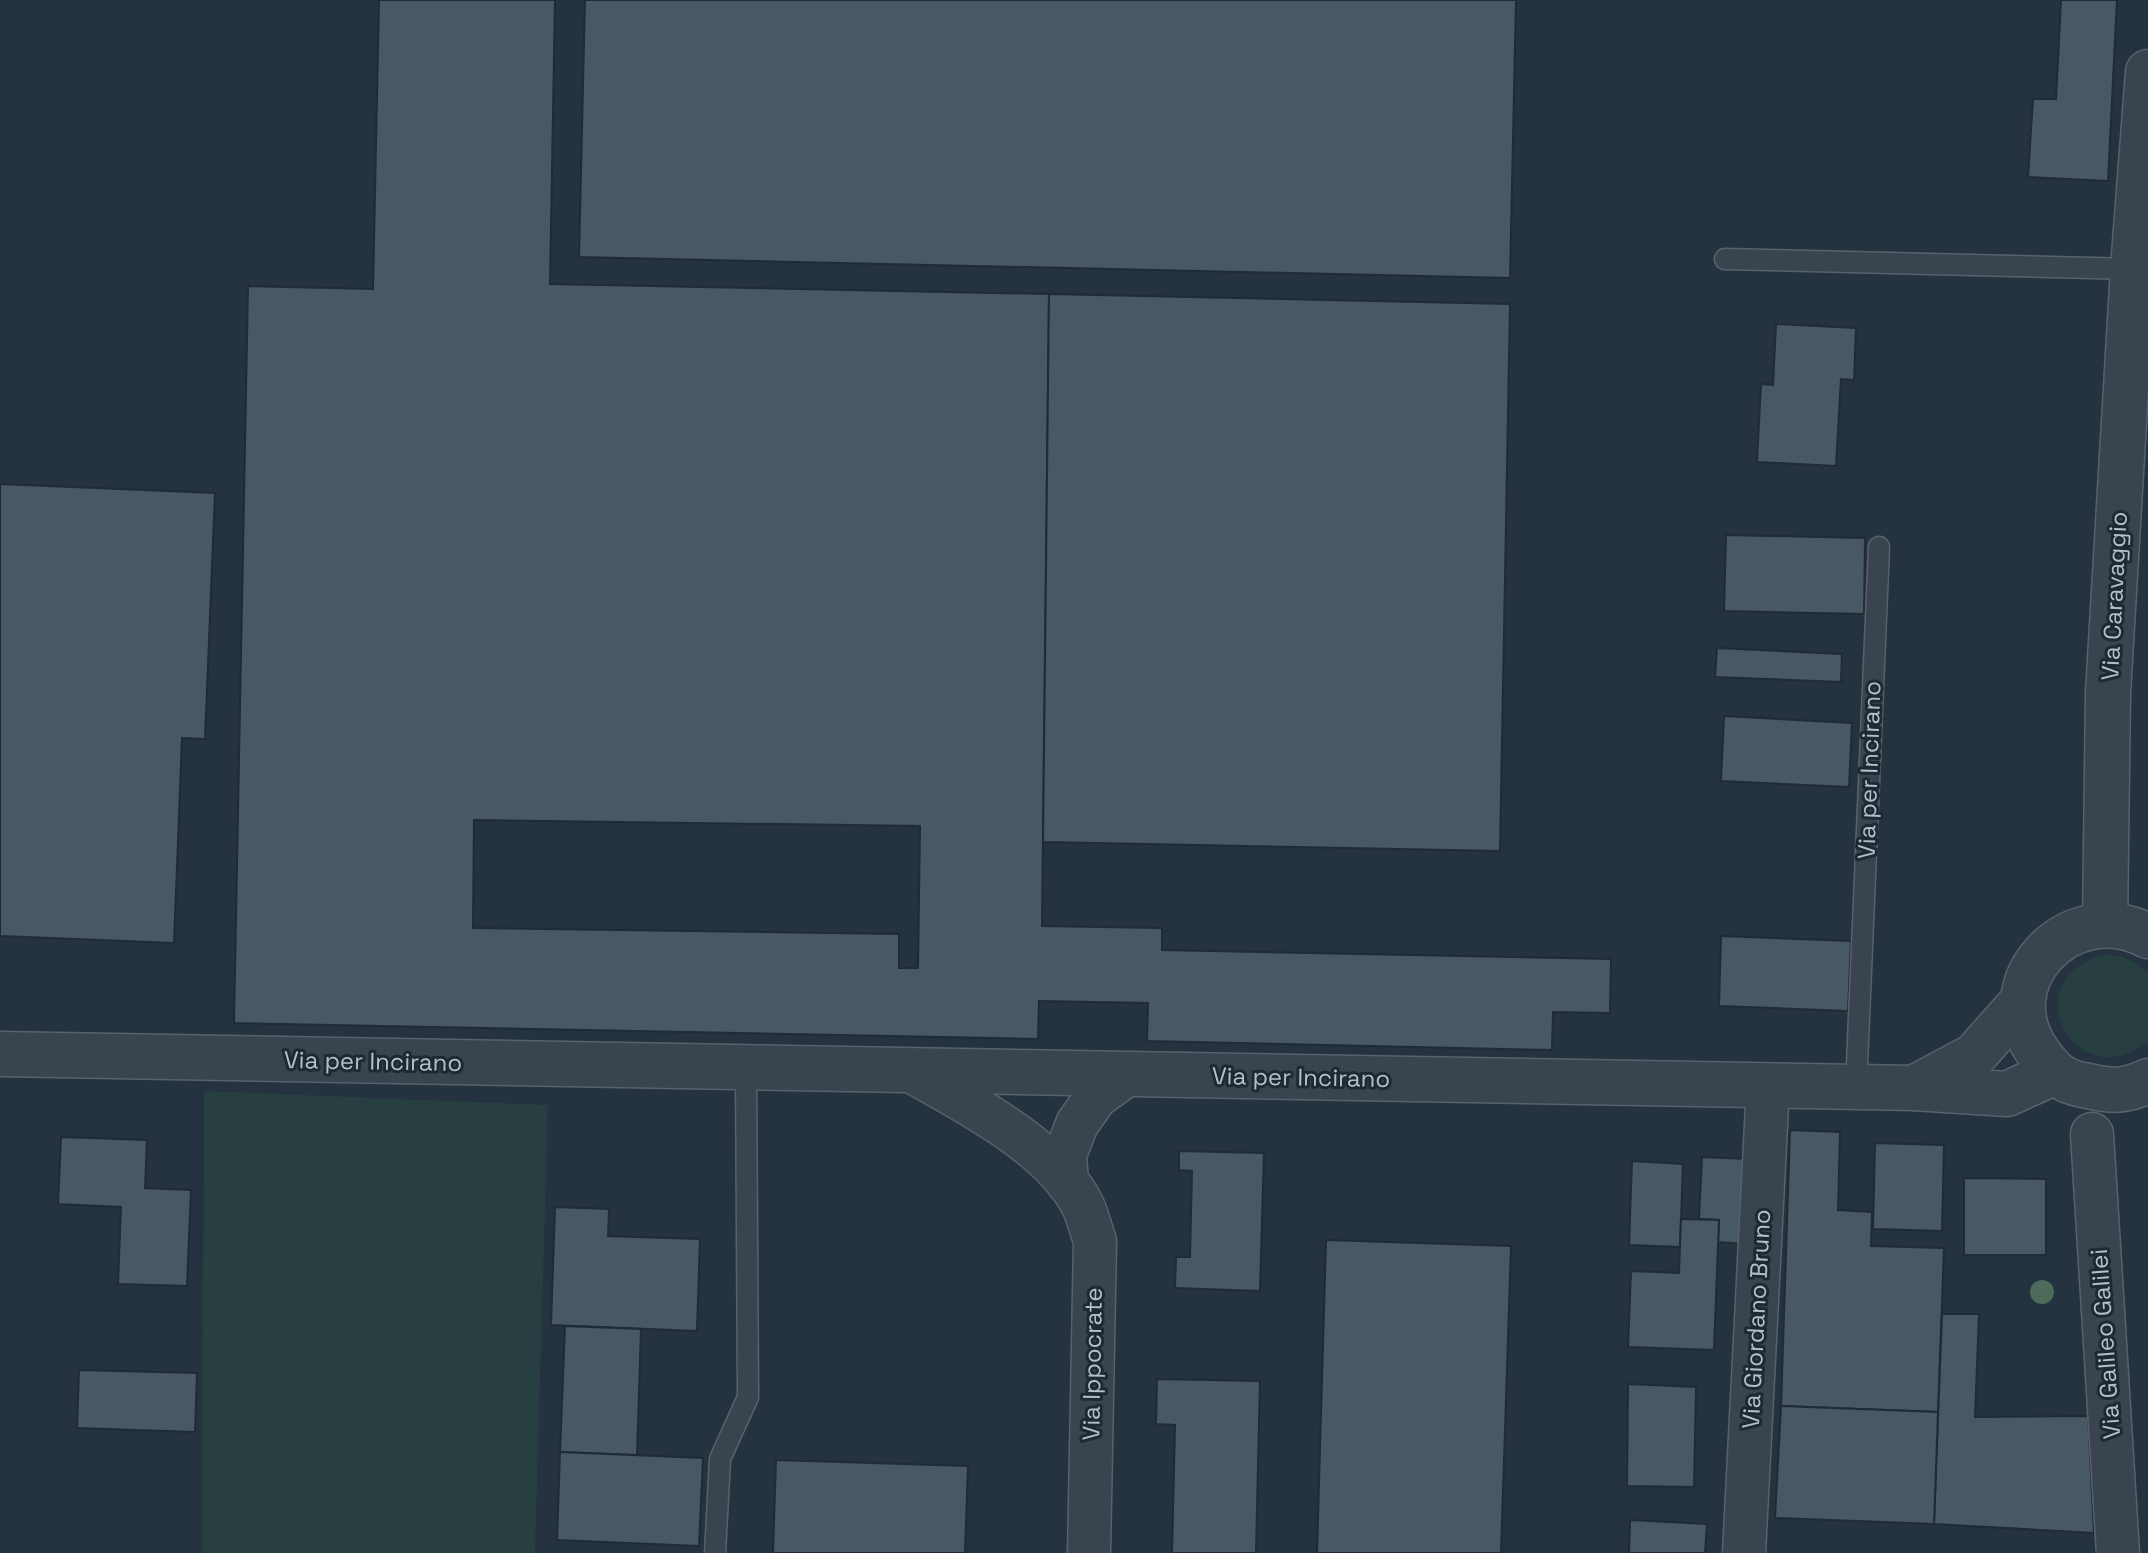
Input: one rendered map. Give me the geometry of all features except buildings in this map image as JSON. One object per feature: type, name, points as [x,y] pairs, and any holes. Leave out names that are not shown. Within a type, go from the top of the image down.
[{"type":"street","name":"Via Caravaggio","points":[[2105,924],[2108,693],[2141,270],[2148,72]]},
{"type":"street","points":[[2130,1086],[2060,1077],[2029,1041],[2022,1002],[2030,972],[2048,947],[2075,930],[2105,924],[2134,929],[2148,936]]},
{"type":"street","name":"Via per Incirano","points":[[1914,1088],[1974,1056],[2022,1002]]},
{"type":"street","name":"Via per Incirano","points":[[0,1054],[1914,1088],[2007,1094],[2060,1077]]},
{"type":"street","name":"Via Ippocrate","points":[[911,1071],[999,1122],[1027,1143],[1067,1182],[1083,1207],[1095,1241],[1089,1553]]},
{"type":"street","points":[[1067,1182],[1065,1155],[1077,1124],[1096,1097],[1128,1074]]},
{"type":"street","name":"Via Galileo Galilei","points":[[2060,1077],[2092,1134],[2118,1553]]},
{"type":"street","name":"Via Giordano Bruno","points":[[1744,1553],[1768,1086]]},
{"type":"street","points":[[2092,1134],[2130,1086]]},
{"type":"lane","points":[[1725,259],[2141,270]]},
{"type":"lane","name":"Via per Incirano","points":[[1856,1088],[1879,547]]},
{"type":"lane","points":[[715,1553],[720,1459],[748,1397],[746,1068]]},
{"type":"green space","points":[[2108,954],[2130,960],[2148,973],[2148,1041],[2121,1055],[2097,1056],[2077,1046],[2064,1028],[2058,1007],[2062,985],[2078,967]]},
{"type":"green space","points":[[204,1091],[548,1105],[535,1553],[202,1553]]}]
